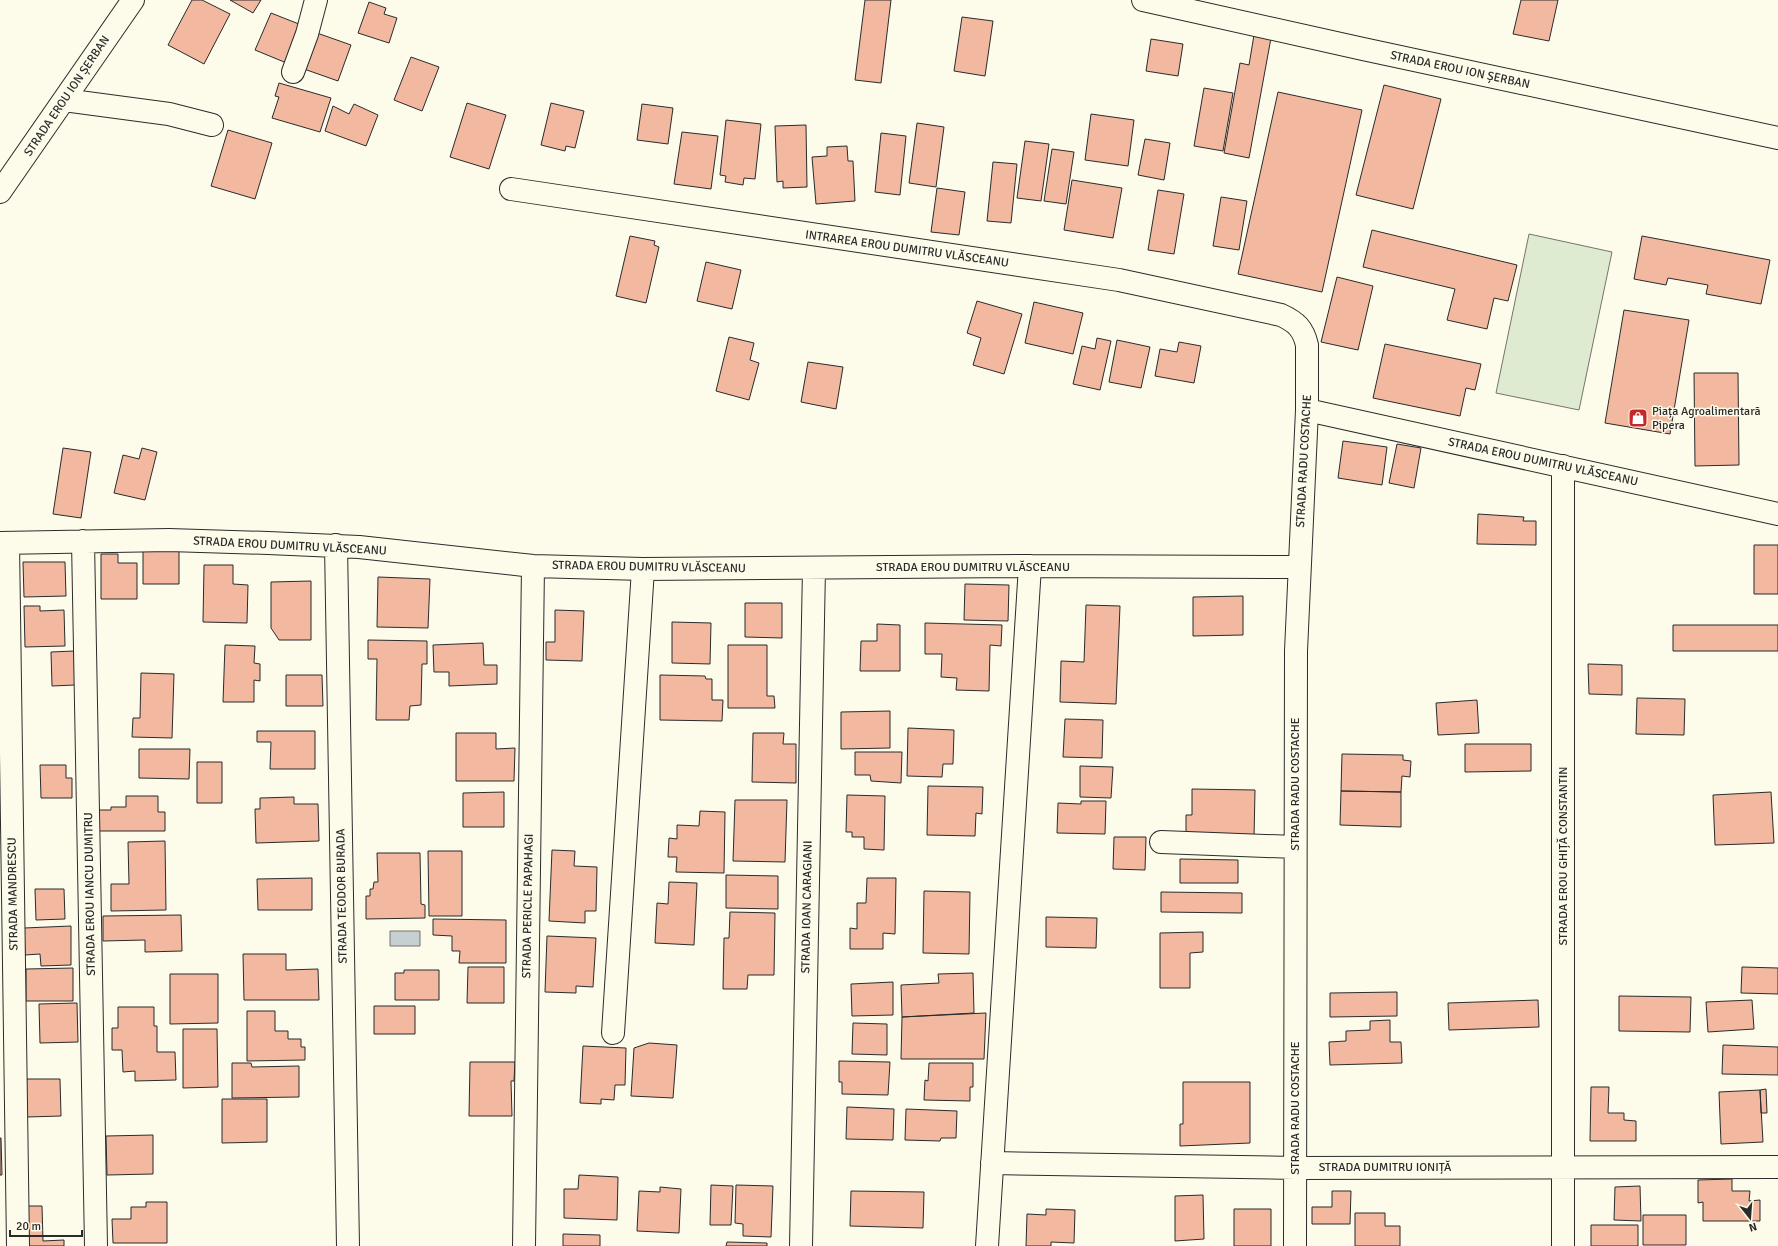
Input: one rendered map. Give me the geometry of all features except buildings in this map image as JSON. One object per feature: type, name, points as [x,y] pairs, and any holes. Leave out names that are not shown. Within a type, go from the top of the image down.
[{"type":"street","name":"STRADA EROU ION ȘERBAN","points":[[0,192],[133,0]]},
{"type":"street","points":[[294,72],[307,34],[316,0]]},
{"type":"street","name":"STRADA EROU ION ȘERBAN","points":[[1143,0],[1778,138]]},
{"type":"street","points":[[64,100],[170,114],[212,125]]},
{"type":"street","name":"INTRAREA EROU DUMITRU VLĂSCEANU","points":[[511,190],[1119,280],[1281,315],[1299,325]]},
{"type":"street","name":"STRADA RADU COSTACHE","points":[[1295,1246],[1296,651],[1307,410],[1307,345],[1304,334],[1299,325]]},
{"type":"street","name":"STRADA EROU DUMITRU VLĂSCEANU","points":[[1307,410],[1778,514]]},
{"type":"street","name":"STRADA EROU GHIȚĂ CONSTANTIN","points":[[1563,466],[1563,1246]]},
{"type":"street","name":"STRADA EROU DUMITRU VLĂSCEANU","points":[[4,543],[169,540],[336,545],[533,566],[642,569],[1030,566],[1299,567]]},
{"type":"street","name":"STRADA EROU IANCU DUMITRU","points":[[83,541],[96,1246]]},
{"type":"street","name":"STRADA MANDRESCU","points":[[4,543],[18,1246]]},
{"type":"street","name":"STRADA TEODOR BURADA","points":[[336,545],[348,1246]]},
{"type":"street","name":"STRADA PERICLE PAPAHAGI","points":[[524,1246],[533,566]]},
{"type":"street","points":[[987,1246],[1030,566]]},
{"type":"street","name":"STRADA IOAN CARAGIANI","points":[[800,1246],[814,568]]},
{"type":"street","points":[[613,1033],[642,569]]},
{"type":"street","points":[[1162,842],[1295,847]]},
{"type":"street","name":"STRADA DUMITRU IONIȚĂ","points":[[992,1163],[1295,1168],[1778,1167]]},
{"type":"green space","points":[[1529,234],[1612,252],[1579,410],[1496,393]]},
{"type":"shaded area","points":[[390,931],[420,931],[420,946],[390,946]]},
{"type":"place","name":"Piața Agroalimentară Pipera","points":[[1638,418]]}]
